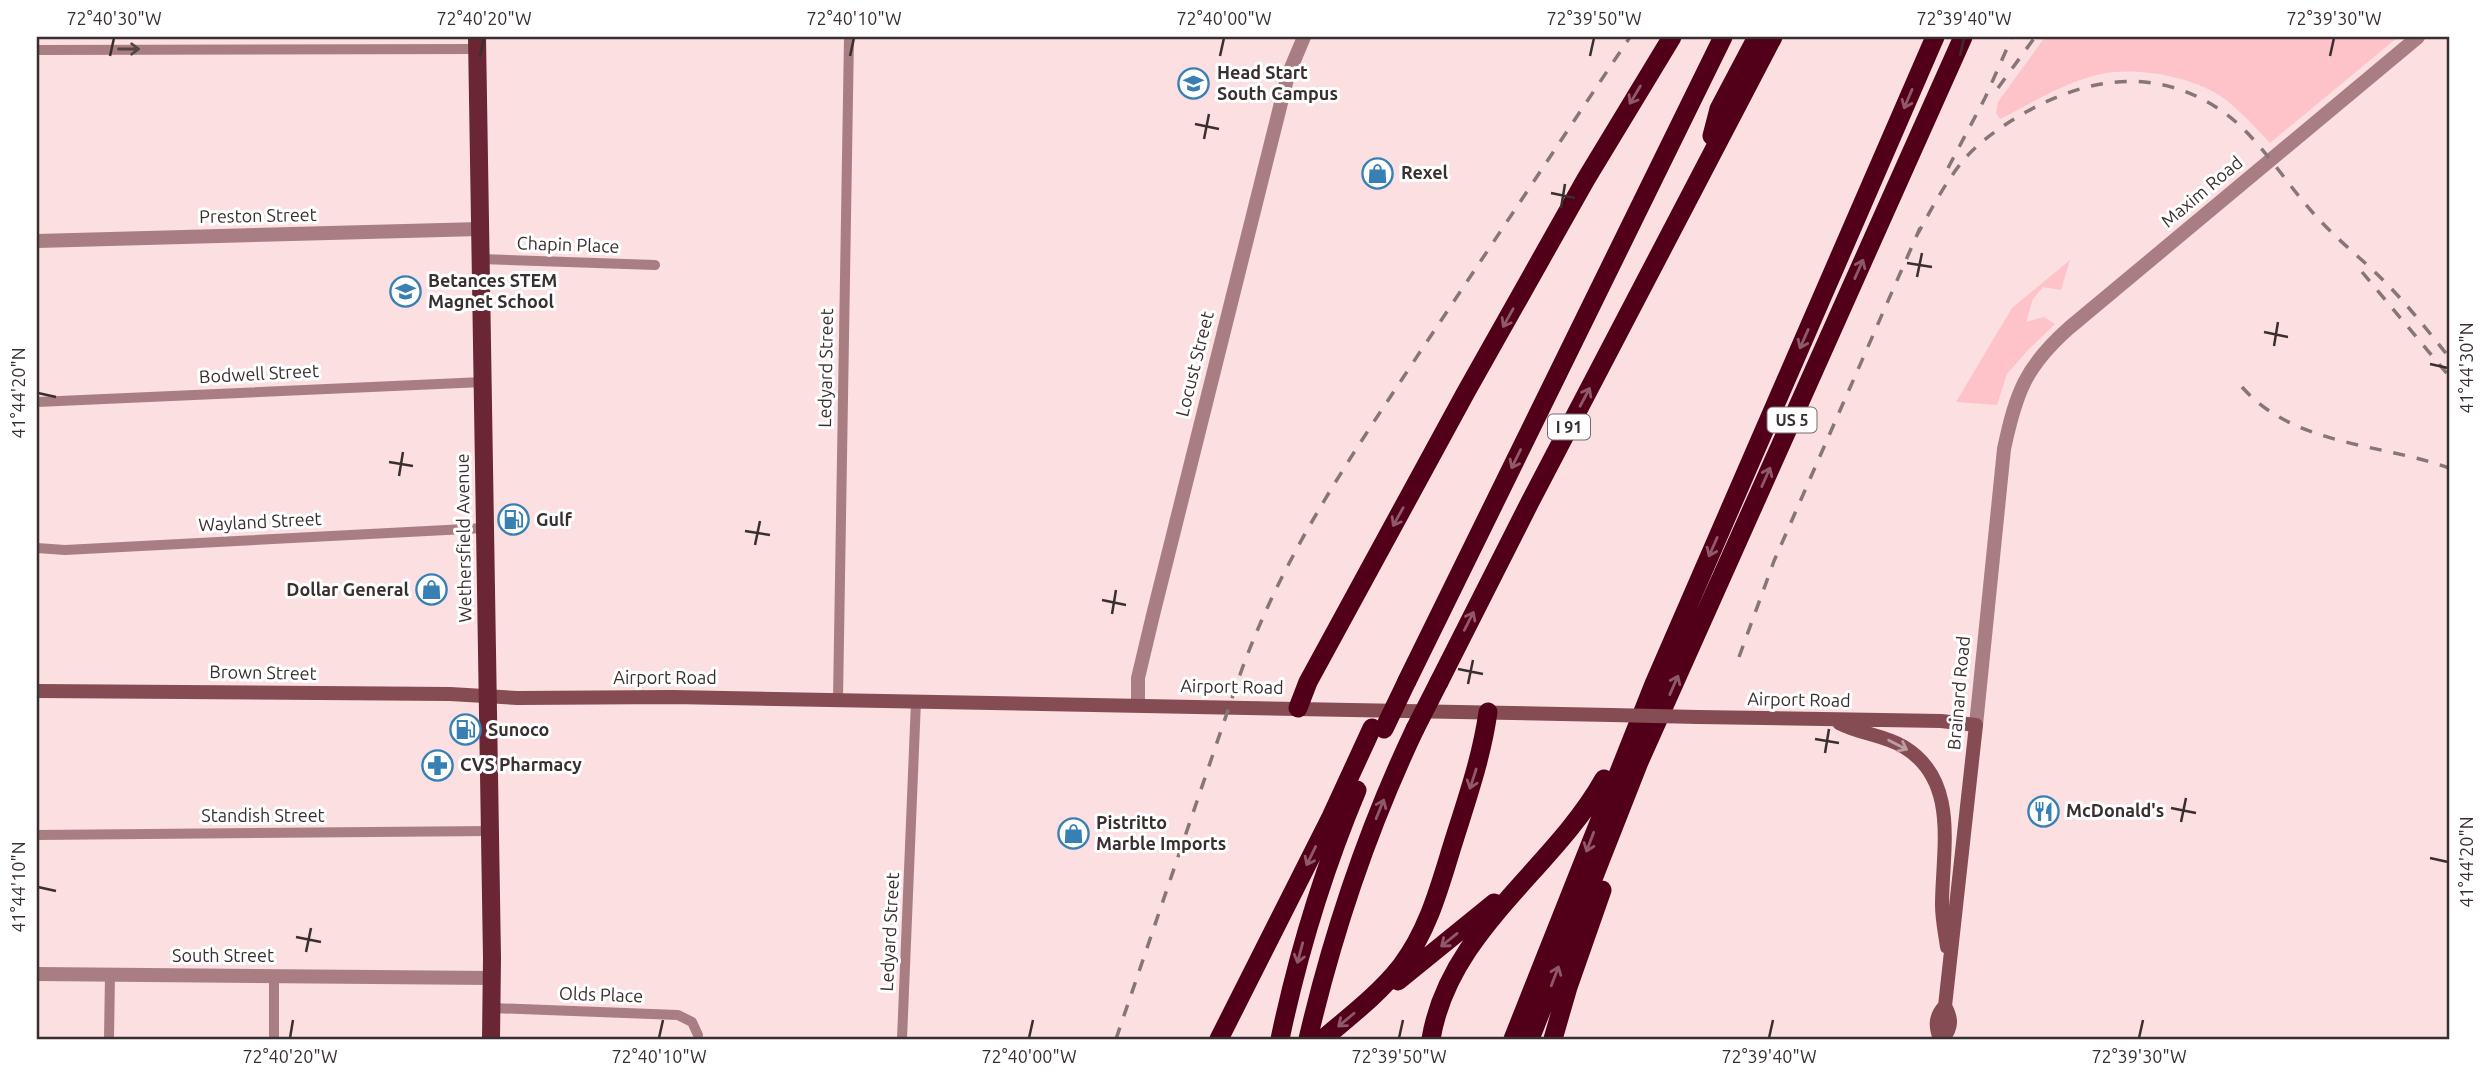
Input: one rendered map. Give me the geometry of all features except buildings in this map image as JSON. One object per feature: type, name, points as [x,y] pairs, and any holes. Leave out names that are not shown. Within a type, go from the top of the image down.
[{"type":"highway","points":[[1298,708],[1308,682],[1466,392],[1612,133],[1672,37]]},
{"type":"highway","name":"I 91","points":[[1280,1039],[1315,903],[1378,728],[1401,681],[1437,619],[1723,37]]},
{"type":"highway","points":[[1592,302],[1639,230],[1737,37]]},
{"type":"highway","points":[[1702,174],[1719,108],[1757,37]]},
{"type":"highway","name":"I 91","points":[[1308,1039],[1334,940],[1358,865],[1415,729],[1517,526],[1773,37]]},
{"type":"highway","name":"US 5","points":[[1513,1039],[1614,781],[1690,598],[1935,37]]},
{"type":"highway","name":"US 5","points":[[1530,1039],[1646,747],[1963,37]]},
{"type":"highway","points":[[1431,1039],[1437,1010],[1453,975],[1473,943],[1521,881],[1575,824],[1601,785],[1619,751],[1668,634],[1690,598]]},
{"type":"highway","points":[[1323,1039],[1368,1001],[1401,965],[1427,922],[1478,763],[1488,712]]},
{"type":"highway","points":[[1219,1039],[1378,728]]},
{"type":"highway","points":[[1553,1039],[1568,988],[1631,810],[1646,747]]},
{"type":"highway","points":[[1368,1001],[1395,984],[1521,881]]},
{"type":"main road","name":"Wethersfield Avenue","points":[[477,43],[491,1039]]},
{"type":"main road","name":"Brown Street","points":[[37,691],[488,696]]},
{"type":"main road","name":"Airport Road","points":[[488,696],[1138,704],[1941,721],[1976,725]]},
{"type":"main road","points":[[1835,720],[1904,747],[1923,764],[1936,783],[1945,815],[1941,908],[1950,968]]},
{"type":"main road","name":"Brainard Road","points":[[1942,1039],[1936,1028],[1938,1014],[1945,1006],[1976,725]]},
{"type":"street","name":"Ledyard Street","points":[[838,699],[849,37]]},
{"type":"street","name":"Locust Street","points":[[1138,704],[1140,668],[1288,75],[1304,37]]},
{"type":"street","name":"Maxim Road","points":[[2021,386],[2038,358],[2066,331],[2418,37]]},
{"type":"street","points":[[37,50],[477,43]]},
{"type":"street","name":"Preston Street","points":[[37,241],[480,229]]},
{"type":"street","name":"Chapin Place","points":[[481,259],[655,265]]},
{"type":"street","name":"Bodwell Street","points":[[37,402],[483,382]]},
{"type":"street","name":"Brainard Road","points":[[1976,725],[2004,449],[2021,386]]},
{"type":"street","name":"Wayland Street","points":[[37,548],[65,550],[485,528]]},
{"type":"street","name":"Ledyard Street","points":[[902,1039],[916,701]]},
{"type":"street","name":"Standish Street","points":[[37,835],[490,831]]},
{"type":"street","name":"South Street","points":[[37,974],[492,978]]},
{"type":"street","points":[[109,1039],[110,974]]},
{"type":"street","points":[[274,975],[274,1039]]},
{"type":"street","name":"Olds Place","points":[[492,1008],[678,1015],[692,1021],[698,1035]]},
{"type":"shaded area","points":[[2045,37],[2398,37],[2270,143],[2219,95],[2175,77],[2140,72],[2107,73],[2081,80],[2000,119],[1996,113],[1998,102]]},
{"type":"shaded area","points":[[2070,260],[2061,290],[2043,287],[2033,299],[2026,322],[2044,317],[2055,324],[2007,374],[1997,405],[1956,402],[2012,308]]},
{"type":"railway","points":[[1116,1039],[1242,669],[1300,542],[1347,463],[1630,37]]},
{"type":"railway","points":[[1948,168],[1985,98],[2012,37]]},
{"type":"railway","points":[[1998,88],[2035,37]]},
{"type":"railway","points":[[1916,237],[1959,165],[1995,132],[2026,112],[2075,90],[2100,84],[2149,82],[2198,97],[2222,111],[2248,133],[2314,214],[2392,289],[2449,357]]},
{"type":"railway","points":[[1739,657],[1774,561],[1920,228]]},
{"type":"railway","points":[[2362,272],[2449,376]]},
{"type":"railway","points":[[2242,387],[2263,406],[2312,432],[2449,468]]},
{"type":"place","name":"Head Start South Campus","points":[[1194,83]]},
{"type":"place","name":"Rexel","points":[[1378,173]]},
{"type":"place","name":"Betances STEM Magnet School","points":[[405,291]]},
{"type":"place","name":"Gulf","points":[[513,520]]},
{"type":"place","name":"Dollar General","points":[[432,590]]},
{"type":"place","name":"Sunoco","points":[[465,730]]},
{"type":"place","name":"CVS Pharmacy","points":[[437,765]]},
{"type":"place","name":"McDonald's","points":[[2043,811]]},
{"type":"place","name":"Pistritto Marble Imports","points":[[1073,833]]}]
